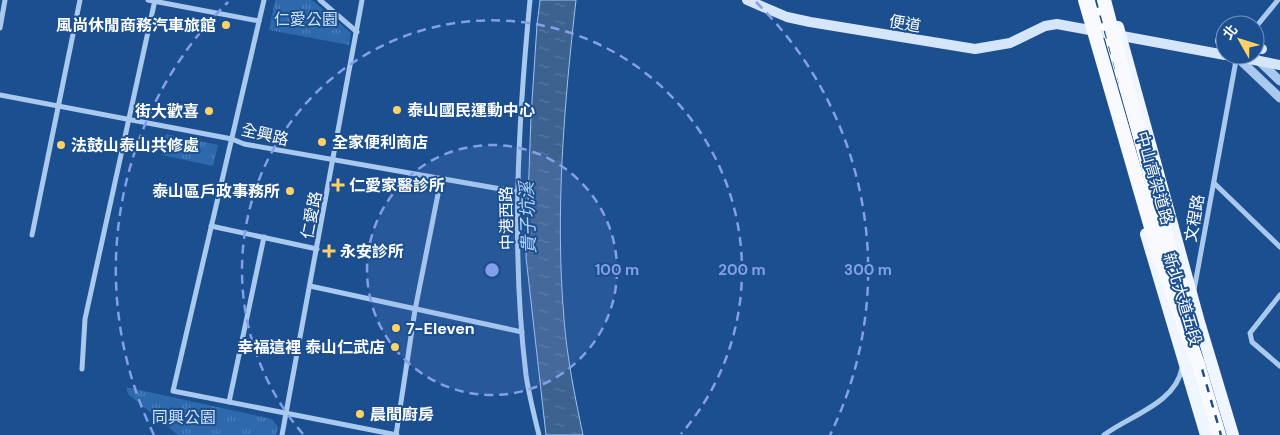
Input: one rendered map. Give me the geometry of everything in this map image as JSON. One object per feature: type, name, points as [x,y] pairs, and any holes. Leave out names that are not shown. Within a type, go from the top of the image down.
[{"type":"highway","name":"中山高架道路","points":[[1085,0],[1159,254],[1198,364],[1219,435]]},
{"type":"highway","points":[[1094,0],[1100,19],[1120,36]]},
{"type":"highway","name":"中山高架道路","points":[[1104,0],[1125,83],[1172,250],[1198,364]]},
{"type":"highway","points":[[1088,29],[1100,19]]},
{"type":"main road","name":"便道","points":[[746,0],[787,17],[810,22],[975,49],[1010,43],[1045,26],[1057,24],[1088,29]]},
{"type":"main road","name":"新北大道五段","points":[[1079,0],[1206,435]]},
{"type":"main road","name":"新北大道五段","points":[[1111,0],[1192,298],[1233,435]]},
{"type":"main road","points":[[1088,29],[1215,52]]},
{"type":"main road","points":[[1265,61],[1280,65]]},
{"type":"main road","points":[[1132,186],[1139,191],[1148,191],[1160,178]]},
{"type":"street","points":[[0,28],[5,0]]},
{"type":"street","points":[[32,235],[80,0]]},
{"type":"street","points":[[148,0],[259,21]]},
{"type":"street","points":[[264,0],[173,392],[287,412],[396,435],[415,310],[441,179]]},
{"type":"street","points":[[320,0],[357,32]]},
{"type":"street","name":"仁愛路","points":[[282,435],[362,0]]},
{"type":"street","name":"中港西路","points":[[530,0],[517,159],[522,332],[527,377],[538,435]]},
{"type":"street","points":[[1265,16],[1278,0]]},
{"type":"street","points":[[82,369],[85,319],[155,1]]},
{"type":"street","name":"文程路","points":[[1190,313],[1214,183],[1231,65]]},
{"type":"street","points":[[1243,65],[1280,98]]},
{"type":"street","points":[[1262,65],[1280,82]]},
{"type":"street","name":"全興路","points":[[0,95],[232,139],[244,144],[518,192]]},
{"type":"street","points":[[1214,183],[1280,247]]},
{"type":"street","points":[[518,192],[524,197]]},
{"type":"street","points":[[212,226],[317,249]]},
{"type":"street","points":[[229,402],[264,237]]},
{"type":"street","points":[[310,286],[522,332]]},
{"type":"street","points":[[1280,296],[1250,334],[1252,342],[1280,366]]},
{"type":"street","points":[[1104,435],[1158,402],[1181,377],[1188,320]]},
{"type":"green space","name":"仁愛公園","points":[[275,0],[312,0],[351,33],[349,45],[269,30]]},
{"type":"green space","points":[[166,134],[218,145],[213,166],[162,155]]},
{"type":"green space","name":"同興公園","points":[[126,387],[272,419],[278,427],[276,435],[178,435],[128,394]]},
{"type":"water","name":"貴子坑溪","points":[[540,0],[576,0],[562,159],[560,239],[565,334],[583,435],[546,435],[526,257],[531,116]]},
{"type":"railway","points":[[1096,0],[1221,435]]},
{"type":"place","name":"風尚休閒商務汽車旅館","points":[[226,25]]},
{"type":"place","name":"泰山國民運動中心","points":[[397,110]]},
{"type":"place","name":"街大歡喜","points":[[209,111]]},
{"type":"place","name":"全家便利商店","points":[[322,142]]},
{"type":"place","name":"法鼓山泰山共修處","points":[[61,145]]},
{"type":"place","name":"仁愛家醫診所","points":[[338,185]]},
{"type":"place","name":"泰山區戶政事務所","points":[[290,191]]},
{"type":"place","name":"永安診所","points":[[329,251]]},
{"type":"place","name":"7-Eleven","points":[[396,328]]},
{"type":"place","name":"幸福這裡 泰山仁武店","points":[[395,347]]},
{"type":"place","name":"晨間廚房","points":[[360,414]]}]
